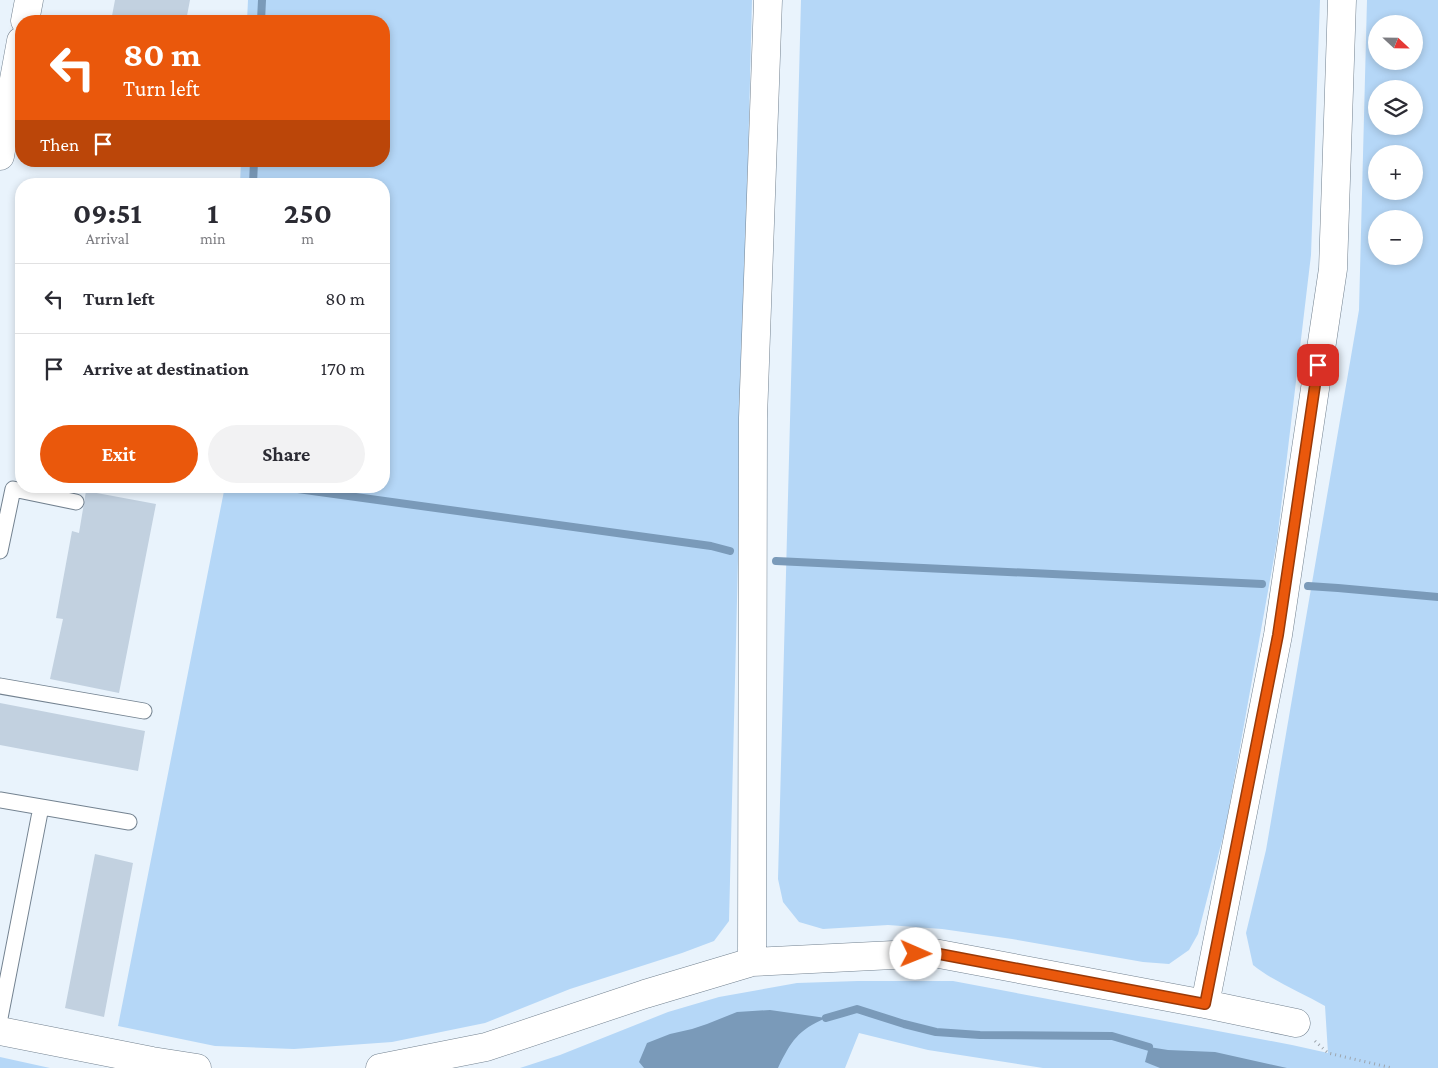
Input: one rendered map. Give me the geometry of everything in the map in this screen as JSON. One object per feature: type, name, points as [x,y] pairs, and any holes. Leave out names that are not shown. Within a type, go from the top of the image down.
[{"type":"street","points":[[26,15],[29,0]]},
{"type":"street","points":[[752,962],[753,418],[768,0]]},
{"type":"street","points":[[1205,1004],[1278,635],[1333,269],[1342,0]]},
{"type":"street","points":[[0,156],[15,74]]},
{"type":"street","points":[[380,1068],[486,1047],[645,994],[752,962],[934,953],[1296,1023]]},
{"type":"street","points":[[0,1031],[197,1068]]},
{"type":"lane","points":[[0,551],[13,489],[15,489]]},
{"type":"lane","points":[[32,493],[76,502]]},
{"type":"lane","points":[[0,686],[144,711]]},
{"type":"lane","points":[[0,800],[129,822]]},
{"type":"lane","points":[[0,1018],[41,807]]},
{"type":"path","points":[[1296,1023],[1328,1053],[1392,1068]]},
{"type":"shaded area","points":[[248,0],[752,0],[729,921],[714,941],[682,953],[570,989],[485,1023],[392,1042],[294,1049],[215,1046],[118,1026],[224,493],[390,493],[390,178],[240,178],[241,167],[390,167],[390,15],[247,15]]},
{"type":"shaded area","points":[[801,0],[1320,0],[1311,255],[1277,541],[1226,825],[1198,934],[1189,950],[1169,964],[1143,962],[942,929],[888,925],[823,929],[799,922],[783,902],[778,879]]},
{"type":"shaded area","points":[[1367,0],[1438,0],[1438,1068],[1043,1068],[928,1050],[859,1033],[845,1068],[520,1068],[560,1055],[668,1012],[719,997],[797,983],[858,981],[953,981],[1328,1053],[1325,1006],[1279,982],[1253,965],[1246,933],[1266,850],[1359,310]]},
{"type":"shaded area","points":[[770,1010],[826,1018],[816,1022],[796,1037],[778,1068],[644,1068],[639,1062],[647,1043],[670,1034],[707,1024],[737,1012]]},
{"type":"shaded area","points":[[1149,1047],[1168,1050],[1215,1052],[1287,1068],[1160,1068],[1145,1062]]},
{"type":"shaded area","points":[[0,1057],[50,1068],[0,1068]]},
{"type":"building","points":[[115,0],[190,0],[187,15],[112,15]]},
{"type":"building","points":[[86,493],[97,493],[156,504],[119,693],[50,679],[63,619],[56,618],[72,531],[79,533]]},
{"type":"building","points":[[0,703],[145,731],[138,771],[0,745]]},
{"type":"building","points":[[95,854],[133,863],[104,1017],[65,1008]]},
{"type":"waterway","points":[[261,15],[262,0]]},
{"type":"waterway","points":[[253,178],[254,167]]},
{"type":"waterway","points":[[327,493],[711,546],[730,551]]},
{"type":"waterway","points":[[776,561],[1262,584]]},
{"type":"waterway","points":[[1308,586],[1438,597]]},
{"type":"waterway","points":[[826,1018],[857,1009],[936,1032],[980,1035],[1112,1036],[1149,1047]]},
{"type":"route","points":[[916,954],[934,953],[1205,1004],[1278,635],[1318,365]]}]
